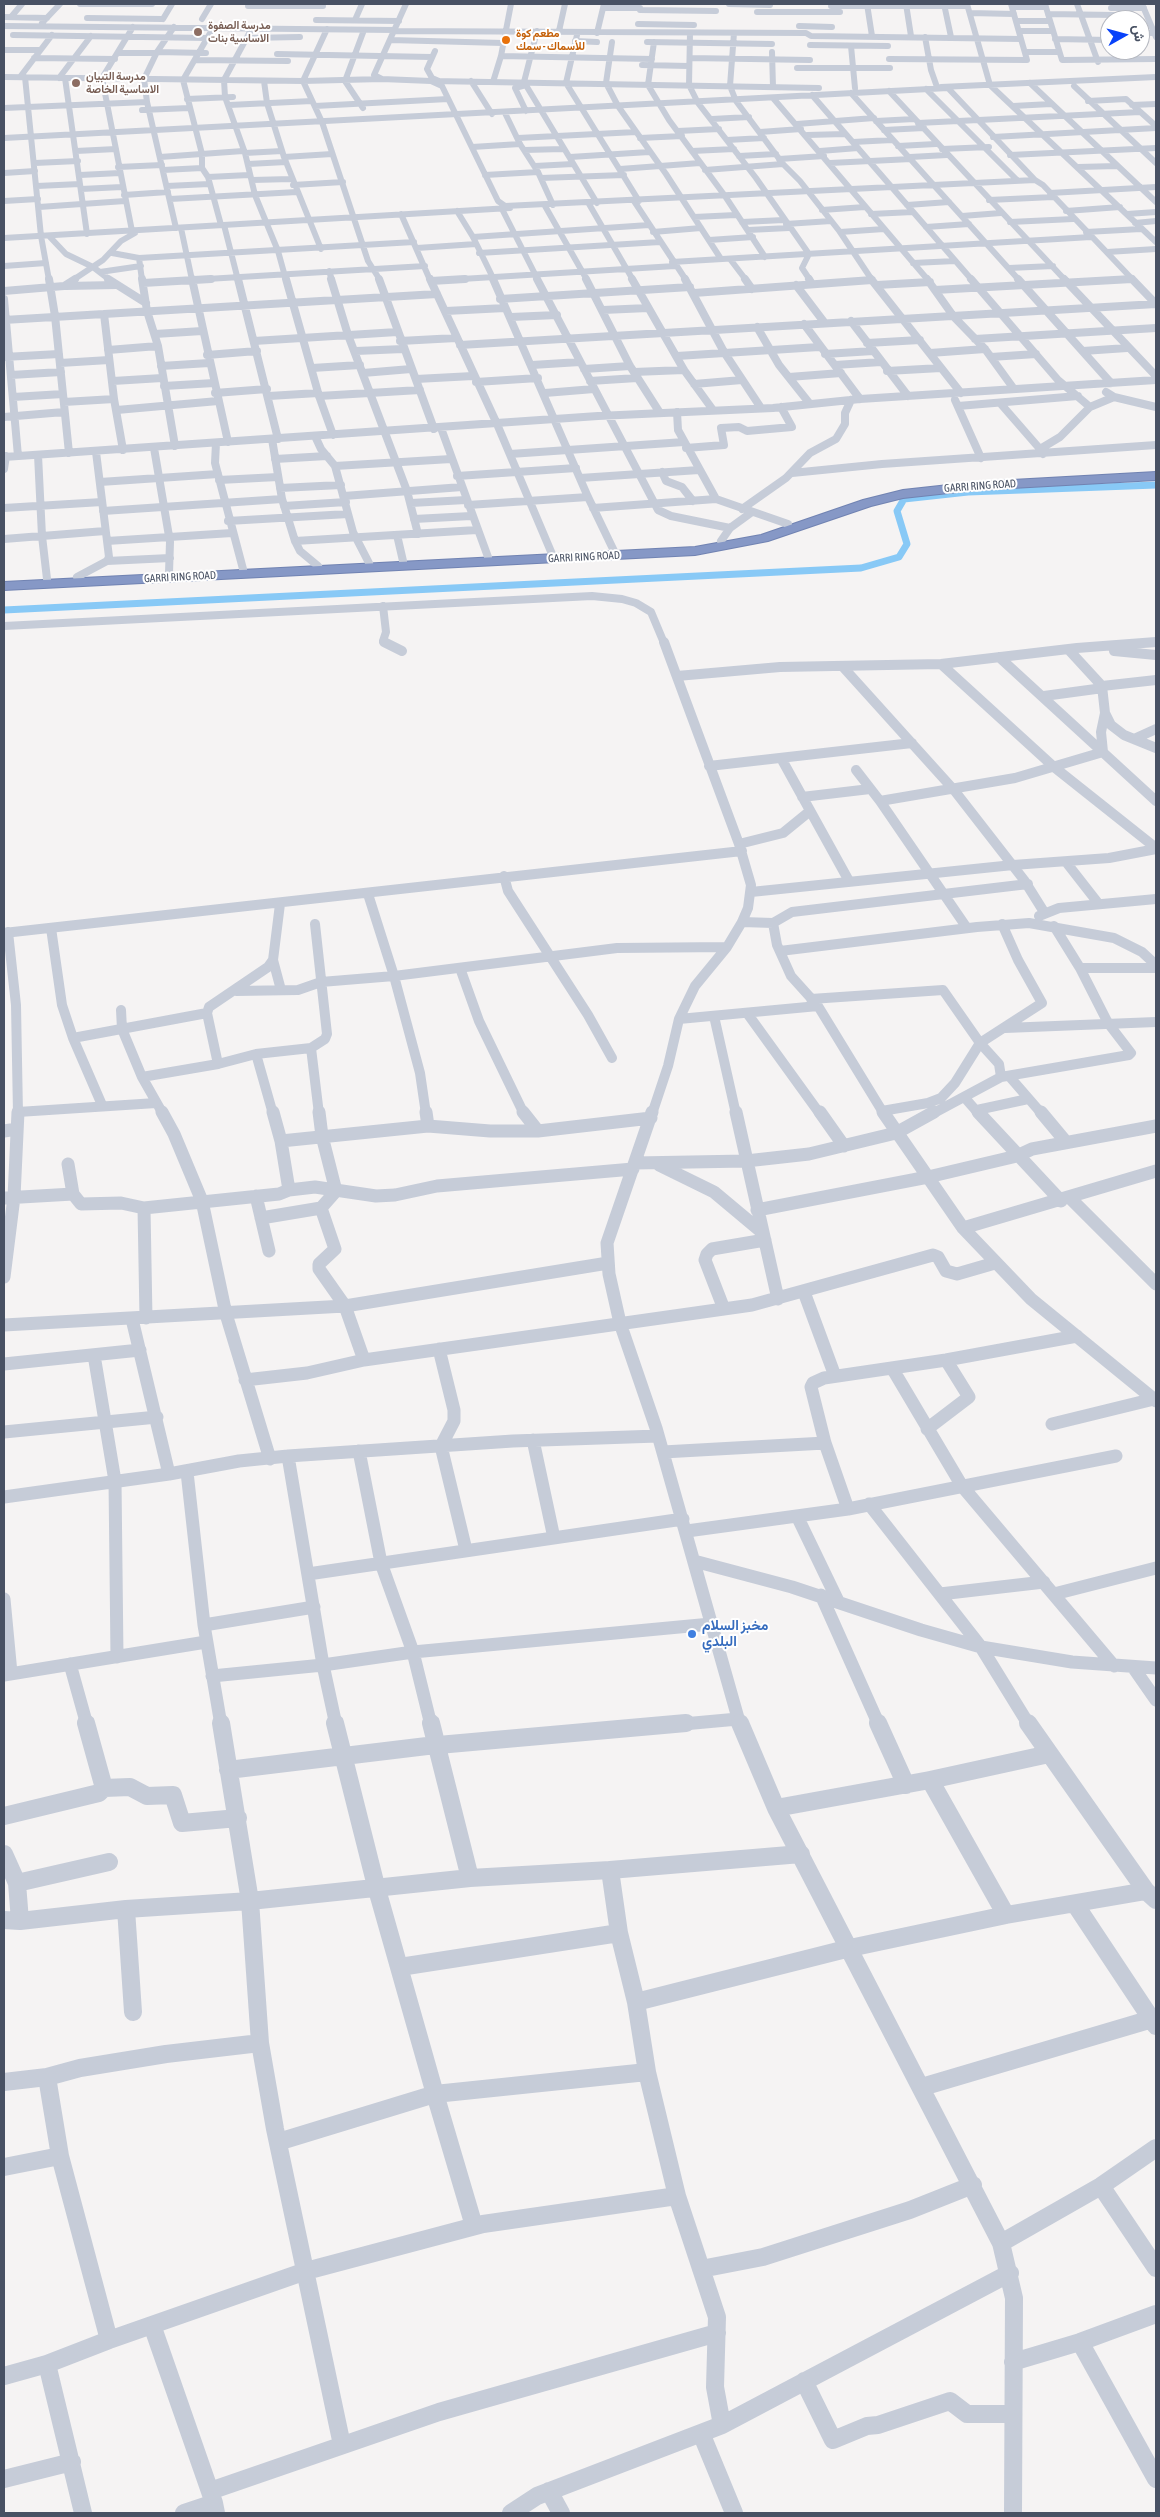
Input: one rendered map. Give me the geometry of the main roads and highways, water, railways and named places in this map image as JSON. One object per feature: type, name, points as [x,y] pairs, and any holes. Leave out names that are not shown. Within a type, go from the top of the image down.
[{"type":"highway","name":"GARRI RING ROAD","points":[[4,581],[686,546],[721,541],[788,524],[868,498],[917,487],[1156,472]]},
{"type":"highway","name":"GARRI RING ROAD","points":[[4,586],[695,551],[764,538],[867,503],[904,494],[968,487],[1156,476]]},
{"type":"waterway","points":[[4,610],[861,568],[899,557],[907,544],[897,511],[904,499],[968,492],[1156,485]]},
{"type":"place","name":"مدرسة الصفوة الاساسية بنات","points":[[198,32]]},
{"type":"place","name":"مطعم كوة للأسماك - سمك","points":[[506,40]]},
{"type":"place","name":"مدرسة التبيان الاساسية الخاصة","points":[[76,83]]},
{"type":"place","name":"مخبز السلام البلدي","points":[[692,1634]]}]
